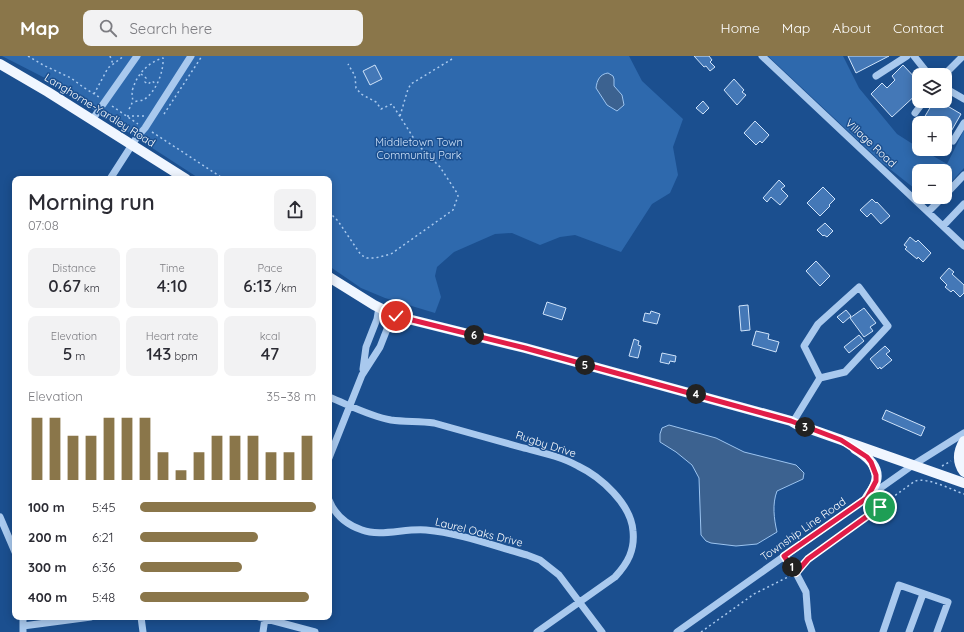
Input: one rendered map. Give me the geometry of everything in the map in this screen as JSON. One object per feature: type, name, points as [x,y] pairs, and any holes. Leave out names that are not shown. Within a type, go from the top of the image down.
[{"type":"main road","name":"Langhorne-Yardley Road","points":[[0,64],[181,176]]},
{"type":"main road","points":[[332,279],[393,314],[671,387],[793,422],[964,483]]},
{"type":"main road","points":[[841,440],[867,457],[875,469],[876,481],[867,498]]},
{"type":"main road","points":[[964,442],[960,448],[959,456],[960,465],[964,472]]},
{"type":"street","points":[[92,120],[136,56]]},
{"type":"street","points":[[112,176],[191,56]]},
{"type":"street","name":"Village Road","points":[[762,56],[964,246]]},
{"type":"street","points":[[876,76],[907,56]]},
{"type":"street","points":[[914,56],[923,68]]},
{"type":"street","points":[[951,68],[963,56]]},
{"type":"street","points":[[952,92],[964,99]]},
{"type":"street","points":[[915,113],[919,108]]},
{"type":"street","points":[[954,141],[964,122]]},
{"type":"street","points":[[952,188],[964,175]]},
{"type":"street","points":[[928,212],[936,204]]},
{"type":"street","points":[[943,226],[964,204]]},
{"type":"street","points":[[793,422],[820,378],[845,372],[888,326],[859,287],[818,324],[804,346],[820,378]]},
{"type":"street","points":[[332,450],[362,375],[366,347],[377,319],[379,307]]},
{"type":"street","points":[[362,375],[380,347],[393,314]]},
{"type":"street","name":"Rugby Drive","points":[[332,398],[370,414],[389,420],[418,421],[434,424],[564,459],[589,472],[600,481],[625,507],[633,525],[634,542],[629,559],[624,568],[615,577],[537,632]]},
{"type":"street","name":"Township Line Road","points":[[677,632],[913,465],[964,433]]},
{"type":"street","name":"Laurel Oaks Drive","points":[[332,505],[341,517],[354,527],[363,531],[372,533],[424,530],[442,532],[527,555],[540,560],[559,575],[602,632]]},
{"type":"street","points":[[0,517],[12,545]]},
{"type":"street","points":[[784,556],[796,573],[806,592],[808,619],[812,632]]},
{"type":"street","points":[[883,632],[900,585],[948,602],[937,632]]},
{"type":"street","points":[[909,632],[923,594]]},
{"type":"street","points":[[23,629],[74,620]]},
{"type":"street","points":[[141,620],[143,632]]},
{"type":"street","points":[[262,620],[263,632]]},
{"type":"street","points":[[270,620],[315,632]]},
{"type":"path","points":[[28,56],[71,78],[219,176]]},
{"type":"path","points":[[110,56],[113,64]]},
{"type":"path","points":[[94,94],[108,68],[124,56]]},
{"type":"path","points":[[129,109],[133,102],[133,89],[140,74],[153,61],[163,57],[164,65],[162,73],[149,95],[143,100],[133,102]]},
{"type":"path","points":[[400,116],[408,89],[411,84],[452,59]]},
{"type":"path","points":[[332,215],[338,221],[361,255],[367,258],[375,258],[391,254],[453,210],[458,196],[440,167],[418,145],[392,104],[381,109],[376,102],[361,94],[356,88],[355,76],[348,64]]},
{"type":"path","points":[[140,74],[146,78],[145,82],[148,84],[152,81],[156,84]]},
{"type":"path","points":[[925,480],[932,472],[959,456]]},
{"type":"path","points":[[701,632],[754,594],[796,573],[808,559],[915,481],[920,479],[925,480],[964,494]]},
{"type":"green space","name":"Middletown Town Community Park","points":[[2,56],[629,56],[642,81],[683,119],[673,147],[678,175],[670,193],[652,204],[621,252],[575,235],[560,237],[540,245],[512,233],[495,234],[454,252],[437,267],[435,276],[441,297],[435,313],[385,298],[361,288],[332,268],[332,176],[195,176],[43,77]]},
{"type":"green space","points":[[768,56],[843,56],[859,88],[897,134],[912,144],[912,156],[933,156],[947,164],[912,164],[912,186],[881,162]]},
{"type":"green space","points":[[964,130],[964,168],[952,181],[952,164],[947,164]]},
{"type":"shaded area","points":[[608,73],[613,76],[614,86],[622,95],[624,105],[617,111],[607,105],[596,88],[599,78]]},
{"type":"shaded area","points":[[669,425],[716,438],[744,452],[796,465],[804,473],[803,479],[777,491],[775,496],[774,512],[777,532],[757,544],[736,546],[706,541],[701,535],[699,478],[692,465],[676,452],[660,442],[662,428]]},
{"type":"building","points":[[694,56],[709,56],[712,60],[710,62],[715,67],[710,71]]},
{"type":"building","points":[[848,56],[889,56],[856,73]]},
{"type":"building","points":[[375,65],[382,79],[370,85],[363,71]]},
{"type":"building","points":[[903,65],[912,75],[912,98],[892,117],[871,94],[882,83],[887,88],[895,80],[892,76]]},
{"type":"building","points":[[734,79],[744,90],[742,92],[746,95],[737,105],[724,90]]},
{"type":"building","points":[[703,101],[709,108],[703,114],[696,108]]},
{"type":"building","points":[[930,108],[951,108],[961,114],[952,130],[952,116],[925,116]]},
{"type":"building","points":[[755,121],[769,135],[762,143],[760,141],[756,145],[744,133]]},
{"type":"building","points":[[779,180],[785,186],[781,189],[788,196],[780,205],[771,197],[767,202],[763,198]]},
{"type":"building","points":[[823,187],[835,199],[820,216],[807,203]]},
{"type":"building","points":[[872,199],[876,203],[877,202],[890,216],[881,224],[871,213],[867,217],[860,210]]},
{"type":"building","points":[[825,223],[833,231],[827,237],[824,235],[823,236],[817,230]]},
{"type":"building","points":[[910,237],[916,242],[918,240],[931,253],[923,262],[905,249],[907,247],[904,245]]},
{"type":"building","points":[[816,261],[830,276],[820,286],[806,271]]},
{"type":"building","points":[[949,268],[954,272],[952,274],[964,285],[964,293],[960,297],[953,290],[951,292],[945,287],[947,285],[940,278]]},
{"type":"building","points":[[547,302],[566,308],[562,320],[543,314]]},
{"type":"building","points":[[748,305],[750,330],[741,331],[739,306]]},
{"type":"building","points":[[864,308],[876,323],[870,327],[873,331],[864,337],[850,318]]},
{"type":"building","points":[[846,310],[851,316],[843,323],[837,317]]},
{"type":"building","points":[[651,311],[660,314],[657,324],[643,321],[645,313],[650,314]]},
{"type":"building","points":[[756,331],[769,334],[768,339],[779,342],[776,352],[752,345]]},
{"type":"building","points":[[859,335],[864,341],[849,353],[844,347]]},
{"type":"building","points":[[634,339],[639,341],[638,345],[641,346],[638,358],[629,356]]},
{"type":"building","points":[[885,346],[890,351],[886,354],[892,360],[881,369],[880,367],[878,369],[870,359]]},
{"type":"building","points":[[662,353],[676,356],[675,362],[670,361],[669,364],[660,362]]},
{"type":"building","points":[[886,410],[925,427],[921,436],[882,419]]},
{"type":"route","points":[[396,316],[525,348],[671,387],[791,421],[841,440],[867,457],[875,469],[876,481],[867,498],[784,556],[796,573],[808,559],[880,507]]}]
